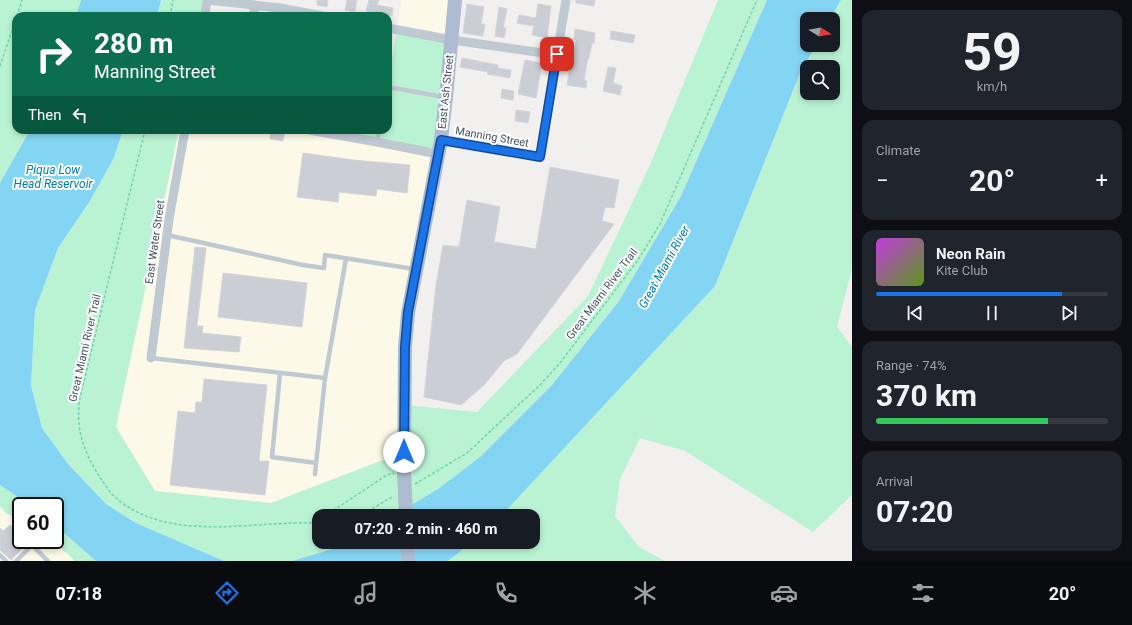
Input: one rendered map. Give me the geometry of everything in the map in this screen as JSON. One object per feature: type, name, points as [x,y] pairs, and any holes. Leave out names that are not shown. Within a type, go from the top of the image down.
[{"type":"main road","name":"East Ash Street","points":[[406,509],[404,471],[405,347],[408,312],[441,140],[455,0]]},
{"type":"main road","points":[[407,549],[408,561]]},
{"type":"street","points":[[206,12],[208,0],[280,4],[309,12]]},
{"type":"street","points":[[392,29],[452,40],[557,54],[566,0]]},
{"type":"street","name":"Manning Street","points":[[441,140],[540,157],[557,54]]},
{"type":"street","name":"East Water Street","points":[[151,358],[167,235],[184,134]]},
{"type":"street","points":[[332,134],[438,154]]},
{"type":"lane","points":[[392,88],[446,97]]},
{"type":"lane","points":[[377,142],[378,134]]},
{"type":"lane","points":[[167,235],[303,265],[324,268],[325,255],[416,269]]},
{"type":"lane","points":[[315,474],[325,378],[346,259]]},
{"type":"lane","points":[[151,358],[325,378]]},
{"type":"lane","points":[[280,373],[272,457],[316,463]]},
{"type":"lane","points":[[16,561],[32,545],[48,561]]},
{"type":"lane","points":[[0,555],[6,561]]},
{"type":"path","points":[[18,12],[22,0]]},
{"type":"path","points":[[171,12],[173,0]]},
{"type":"path","name":"Great Miami River Trail","points":[[413,485],[467,453],[540,385],[560,363],[638,260],[660,224],[757,0]]},
{"type":"path","points":[[0,66],[12,31]]},
{"type":"path","name":"Great Miami River Trail","points":[[144,134],[79,402],[78,424],[84,446],[97,473],[113,496],[129,507],[149,517],[167,522],[209,527],[312,523]]},
{"type":"path","points":[[336,509],[387,475],[404,471]]},
{"type":"path","points":[[371,509],[400,492]]},
{"type":"shaded area","points":[[401,0],[455,0],[452,40],[397,30]]},
{"type":"shaded area","points":[[178,134],[330,134],[438,154],[416,269],[404,452],[271,503],[155,491],[116,427]]},
{"type":"shaded area","points":[[0,506],[6,513],[12,516],[12,549],[62,549],[75,561],[0,561]]},
{"type":"green space","points":[[0,0],[81,0],[77,12],[12,12],[12,134],[28,134],[0,183]]},
{"type":"green space","points":[[161,0],[207,0],[206,12],[158,12]]},
{"type":"green space","points":[[718,0],[767,0],[681,196],[619,301],[552,385],[480,457],[438,489],[405,509],[312,509],[312,549],[334,549],[292,561],[224,561],[136,523],[106,504],[68,464],[42,428],[31,386],[35,310],[58,248],[88,204],[114,158],[122,134],[178,134],[116,427],[155,491],[271,503],[404,452],[405,405],[477,412],[588,296],[650,165]]},
{"type":"green space","points":[[841,0],[852,0],[852,269],[837,327],[852,347],[852,495],[813,532],[685,451],[640,438],[620,479],[615,516],[639,547],[665,561],[447,561],[463,549],[540,549],[540,509],[508,509],[715,286],[800,73],[800,100],[840,100],[840,60],[807,60],[812,52],[840,52],[840,12],[834,12]]},
{"type":"green space","points":[[397,30],[452,40],[438,154],[330,134],[392,134],[392,59]]},
{"type":"green space","points":[[0,485],[18,497],[12,497],[12,516],[6,513],[0,506]]},
{"type":"green space","points":[[64,533],[96,561],[75,561],[62,549],[64,549]]},
{"type":"water","points":[[81,0],[161,0],[158,12],[77,12]]},
{"type":"water","name":"Great Miami River","points":[[767,0],[841,0],[834,12],[800,12],[800,52],[812,52],[807,60],[800,60],[800,73],[715,286],[508,509],[405,509],[438,489],[480,457],[552,385],[619,301],[681,196]]},
{"type":"water","name":"Piqua Low Head Reservoir","points":[[28,134],[122,134],[114,158],[88,204],[58,248],[35,310],[31,386],[42,428],[68,464],[106,504],[136,523],[224,561],[96,561],[64,533],[64,497],[18,497],[0,485],[0,183]]},
{"type":"water","points":[[333,549],[463,549],[447,561],[292,561]]},
{"type":"building","points":[[317,0],[328,0],[327,7],[317,5]]},
{"type":"building","points":[[347,0],[357,0],[355,12],[345,10]]},
{"type":"building","points":[[369,0],[379,0],[377,5],[393,8],[392,16],[392,12],[366,11]]},
{"type":"building","points":[[576,0],[595,0],[594,6],[576,3]]},
{"type":"building","points":[[467,4],[484,7],[481,24],[485,24],[483,36],[463,33]]},
{"type":"building","points":[[538,4],[551,6],[547,38],[532,35],[534,26],[517,23],[519,15],[536,18]]},
{"type":"building","points":[[499,7],[507,9],[503,28],[506,28],[504,38],[495,36]]},
{"type":"building","points":[[575,29],[595,33],[594,43],[592,43],[584,80],[587,81],[586,88],[567,85],[576,40],[574,40]]},
{"type":"building","points":[[611,31],[635,35],[633,43],[610,39]]},
{"type":"building","points":[[462,58],[498,65],[498,68],[511,70],[510,78],[460,67]]},
{"type":"building","points":[[525,60],[542,63],[536,98],[518,94]]},
{"type":"building","points":[[608,67],[616,68],[613,83],[622,86],[620,95],[603,91]]},
{"type":"building","points":[[502,89],[514,91],[513,100],[501,98]]},
{"type":"building","points":[[516,110],[530,112],[528,123],[515,121]]},
{"type":"building","points":[[271,134],[284,134],[283,141],[270,139]]},
{"type":"building","points":[[303,153],[353,160],[410,165],[407,193],[377,189],[376,196],[339,192],[338,202],[297,197]]},
{"type":"building","points":[[550,167],[619,180],[614,208],[605,207],[602,221],[614,224],[517,354],[504,361],[484,385],[461,405],[424,397],[436,285],[443,245],[459,247],[467,200],[500,207],[494,242],[536,249]]},
{"type":"building","points":[[195,247],[206,248],[197,326],[203,326],[202,333],[241,337],[239,352],[184,348]]},
{"type":"building","points":[[223,273],[307,283],[302,327],[218,317]]},
{"type":"building","points":[[204,379],[267,385],[259,461],[269,461],[265,495],[170,485],[178,411],[195,413],[196,402],[202,402]]},
{"type":"building","points":[[10,525],[12,527],[12,549],[22,549],[11,560],[0,550],[0,528],[3,531]]},
{"type":"route","points":[[404,452],[405,347],[408,312],[441,140],[540,157],[557,54]]}]
